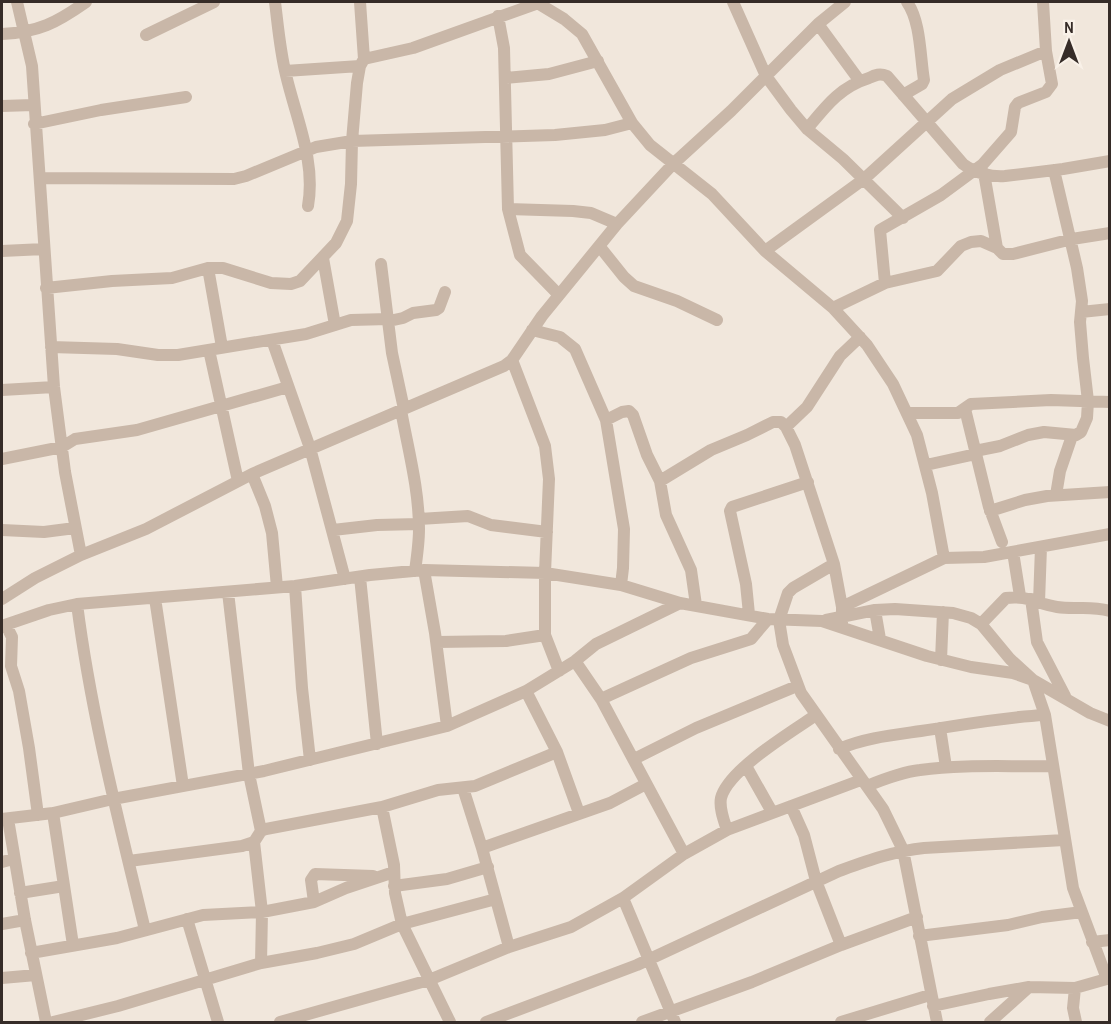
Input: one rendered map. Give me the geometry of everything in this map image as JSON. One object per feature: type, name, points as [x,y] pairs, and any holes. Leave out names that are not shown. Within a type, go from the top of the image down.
[{"type":"street","points":[[16,2],[32,66],[34,124],[40,178],[54,387],[81,555]]},
{"type":"street","points":[[2,34],[25,33],[56,22],[86,2]]},
{"type":"street","points":[[146,35],[214,2]]},
{"type":"street","points":[[275,2],[285,71],[306,151],[311,182],[308,206]]},
{"type":"street","points":[[46,288],[112,281],[172,279],[208,268],[223,268],[272,283],[291,284],[300,281],[336,243],[347,221],[357,83],[362,62],[360,2]]},
{"type":"street","points":[[285,71],[362,62],[413,48],[539,2],[564,19],[582,34],[632,123],[650,145],[712,194],[765,251],[833,308],[860,338],[893,384],[917,435],[926,465],[944,558]]},
{"type":"street","points":[[733,2],[766,76],[807,129],[864,179],[903,218]]},
{"type":"street","points":[[2,599],[35,578],[81,555],[146,529],[252,474],[504,366],[512,360],[532,330],[617,224],[673,164],[818,24],[845,2]]},
{"type":"street","points":[[903,95],[922,84],[924,80],[918,37],[909,2]]},
{"type":"street","points":[[885,283],[879,230],[979,172],[983,164],[1011,132],[1015,107],[1018,103],[1049,88],[1052,84],[1046,51],[1043,2]]},
{"type":"street","points":[[498,16],[504,48],[506,78],[508,209],[520,255],[559,296]]},
{"type":"street","points":[[818,24],[859,81]]},
{"type":"street","points":[[765,251],[864,179],[952,99],[1000,70],[1046,51]]},
{"type":"street","points":[[506,78],[549,74],[598,61]]},
{"type":"street","points":[[807,129],[829,102],[852,83],[884,74],[963,164],[979,172],[998,176],[1054,170],[1110,160]]},
{"type":"street","points":[[34,124],[101,110],[186,97]]},
{"type":"street","points":[[2,106],[33,105]]},
{"type":"street","points":[[40,178],[234,179],[316,147],[352,141],[507,138],[605,130],[632,123]]},
{"type":"street","points":[[926,465],[1000,446],[1028,435],[1044,432],[1072,436],[1081,432],[1087,418],[1088,400],[1082,349],[1080,290],[1072,240],[1054,170]]},
{"type":"street","points":[[979,172],[997,248]]},
{"type":"street","points":[[508,209],[573,210],[591,213],[617,224]]},
{"type":"street","points":[[833,308],[885,283],[937,271],[961,246],[971,242],[981,241],[997,248],[1003,254],[1013,254],[1110,233]]},
{"type":"street","points":[[600,247],[634,286],[677,301],[717,320]]},
{"type":"street","points":[[2,251],[44,249]]},
{"type":"street","points":[[323,258],[335,325]]},
{"type":"street","points":[[381,264],[392,353],[414,477],[419,521],[420,571],[437,642],[447,726]]},
{"type":"street","points":[[208,268],[222,347]]},
{"type":"street","points":[[51,347],[117,349],[158,356],[209,350],[315,332],[351,320],[389,320],[403,318],[413,313],[436,310],[440,308],[445,292]]},
{"type":"street","points":[[1081,312],[1110,309]]},
{"type":"street","points":[[532,330],[560,337],[575,349],[606,420],[624,529],[621,585]]},
{"type":"street","points":[[786,427],[807,407],[840,356],[860,338]]},
{"type":"street","points":[[272,339],[310,448],[345,579]]},
{"type":"street","points":[[209,350],[238,481]]},
{"type":"street","points":[[512,360],[545,446],[549,479],[545,635],[559,671]]},
{"type":"street","points":[[2,390],[54,387]]},
{"type":"street","points":[[2,459],[62,447],[75,439],[137,430],[288,387]]},
{"type":"street","points":[[907,413],[950,414],[965,409],[971,404],[1051,400],[1110,402]]},
{"type":"street","points":[[965,409],[990,511],[1002,542]]},
{"type":"street","points":[[606,420],[622,412],[629,411],[633,415],[647,455],[660,481],[666,515],[691,570],[696,605]]},
{"type":"street","points":[[660,481],[711,450],[773,422],[781,422],[786,427],[807,482],[834,564],[842,617]]},
{"type":"street","points":[[1056,495],[1059,471],[1072,436]]},
{"type":"street","points":[[252,474],[265,506],[272,533],[277,587]]},
{"type":"street","points":[[749,615],[746,584],[730,511],[732,507],[807,482]]},
{"type":"street","points":[[990,511],[1025,500],[1056,495],[1110,492]]},
{"type":"street","points":[[333,530],[468,516],[491,525],[547,532]]},
{"type":"street","points":[[2,530],[44,532],[75,528]]},
{"type":"street","points":[[842,617],[944,558],[984,557],[1110,534]]},
{"type":"street","points":[[1030,599],[1041,547]]},
{"type":"street","points":[[1013,552],[1030,599],[1037,642],[1065,697]]},
{"type":"street","points":[[601,699],[692,658],[751,639],[773,619],[793,588],[834,564]]},
{"type":"street","points":[[2,626],[49,610],[77,604],[295,586],[420,571],[545,573],[621,585],[680,603],[773,619],[822,621],[875,610],[895,609],[953,613],[971,618],[981,624],[1010,659],[1033,680],[1045,715],[1073,888],[1108,979],[1075,988],[1029,987],[932,1000],[841,1023]]},
{"type":"street","points":[[360,577],[377,744]]},
{"type":"street","points":[[295,586],[310,760]]},
{"type":"street","points":[[228,592],[257,836],[262,912],[261,963]]},
{"type":"street","points":[[155,598],[183,786]]},
{"type":"street","points":[[981,624],[1006,598],[1030,599],[1061,607],[1092,606],[1110,611]]},
{"type":"street","points":[[46,1023],[20,893],[8,860],[5,819],[53,813],[113,799],[249,774],[447,726],[526,691],[575,661],[596,644],[680,603]]},
{"type":"street","points":[[77,604],[83,648],[113,799],[145,930]]},
{"type":"street","points":[[875,610],[880,639]]},
{"type":"street","points":[[941,660],[943,612]]},
{"type":"street","points":[[842,617],[880,639],[941,660],[1033,680],[1090,713],[1110,721]]},
{"type":"street","points":[[773,619],[797,686],[883,809],[903,850],[937,1023]]},
{"type":"street","points":[[2,626],[8,629],[12,637],[10,666],[19,691],[38,815]]},
{"type":"street","points":[[437,642],[506,641],[545,635]]},
{"type":"street","points":[[575,661],[601,699],[684,854]]},
{"type":"street","points":[[634,759],[696,728],[797,686]]},
{"type":"street","points":[[526,691],[557,752],[579,813]]},
{"type":"street","points":[[727,830],[720,804],[725,787],[759,754],[816,715]]},
{"type":"street","points":[[839,748],[855,742],[940,728],[1045,715]]},
{"type":"street","points":[[940,728],[946,767]]},
{"type":"street","points":[[129,861],[230,849],[257,836],[382,807],[438,790],[484,783],[557,752]]},
{"type":"street","points":[[746,765],[772,813]]},
{"type":"street","points":[[280,1023],[429,980],[509,947],[571,927],[623,898],[684,854],[727,830],[791,806],[864,783],[919,770],[946,767],[1052,766]]},
{"type":"street","points":[[483,848],[610,803],[646,784]]},
{"type":"street","points":[[463,788],[483,848],[509,947]]},
{"type":"street","points":[[791,806],[804,835],[816,882],[841,945]]},
{"type":"street","points":[[382,807],[388,874],[394,886],[402,924],[450,1023]]},
{"type":"street","points":[[53,813],[73,945]]},
{"type":"street","points":[[486,1023],[649,959],[838,871],[903,850],[1064,840]]},
{"type":"street","points":[[394,886],[447,879],[488,867]]},
{"type":"street","points":[[314,902],[311,880],[315,874],[388,874]]},
{"type":"street","points":[[31,953],[117,938],[203,915],[262,912],[314,902],[388,874]]},
{"type":"street","points":[[20,893],[64,886]]},
{"type":"street","points":[[623,898],[672,1017]]},
{"type":"street","points":[[53,1023],[261,963],[354,944],[402,924],[496,899]]},
{"type":"street","points":[[919,936],[1008,925],[1082,912]]},
{"type":"street","points":[[642,1023],[672,1017],[841,945],[916,916]]},
{"type":"street","points":[[187,919],[218,1023]]},
{"type":"street","points":[[2,924],[25,921]]},
{"type":"street","points":[[1092,942],[1110,940]]},
{"type":"street","points":[[2,978],[36,975]]},
{"type":"street","points":[[990,1023],[1029,987]]},
{"type":"street","points":[[1075,988],[1073,1008],[1076,1023]]}]
